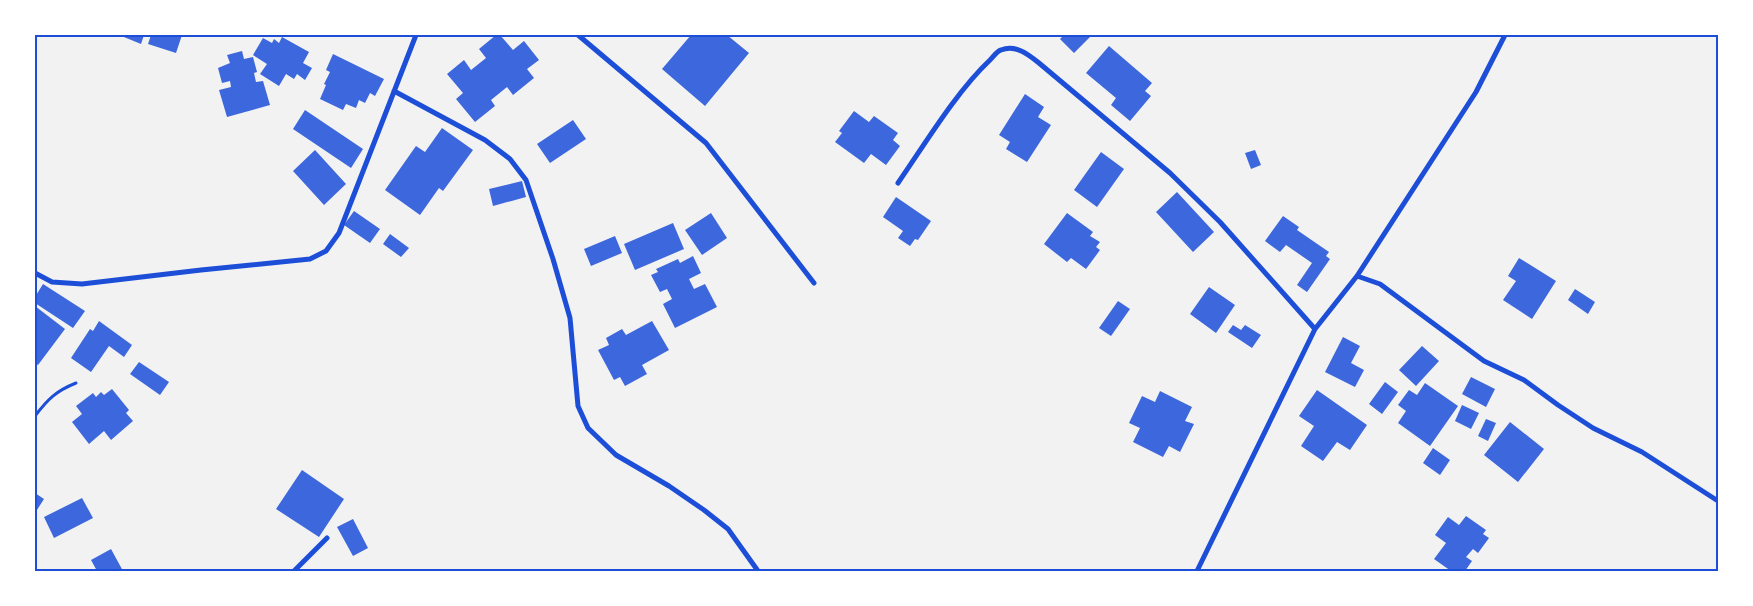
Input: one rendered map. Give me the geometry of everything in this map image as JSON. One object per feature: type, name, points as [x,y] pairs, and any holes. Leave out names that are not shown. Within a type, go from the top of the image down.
[{"type":"street","points":[[35,273],[52,282],[82,284],[310,259],[326,251],[339,233],[416,35]]},
{"type":"street","points":[[578,35],[706,142],[814,282]]},
{"type":"street","points":[[1197,571],[1315,328],[1357,276],[1476,92],[1504,35]]},
{"type":"street","points":[[898,183],[965,88],[983,66],[1001,50],[1014,48],[1026,53],[1039,63],[1170,174],[1220,222],[1315,328]]},
{"type":"street","points":[[394,91],[485,140],[510,159],[526,180],[553,259],[570,318],[578,406],[588,428],[616,455],[669,486],[728,529],[758,571]]},
{"type":"street","points":[[1357,276],[1380,284],[1484,361],[1524,380],[1593,428],[1642,452],[1718,501]]},
{"type":"street","points":[[294,571],[327,538]]},
{"type":"path","points":[[35,416],[47,400],[61,389],[76,383]]},
{"type":"building","points":[[119,35],[144,35],[141,44]]},
{"type":"building","points":[[151,35],[182,35],[176,53],[148,44]]},
{"type":"building","points":[[496,35],[500,35],[513,50],[524,41],[539,60],[527,69],[534,78],[513,95],[507,87],[491,100],[495,106],[475,122],[456,99],[463,93],[447,74],[464,60],[471,70],[486,58],[479,49]]},
{"type":"building","points":[[691,35],[727,35],[749,53],[705,106],[662,69]]},
{"type":"building","points":[[1064,35],[1092,35],[1074,53],[1060,39]]},
{"type":"building","points":[[282,37],[309,52],[303,63],[312,68],[305,80],[297,74],[294,79],[286,74],[279,86],[260,74],[267,64],[253,55],[263,38],[272,43],[274,39],[279,43]]},
{"type":"building","points":[[1109,46],[1152,83],[1145,91],[1151,96],[1130,121],[1111,105],[1116,98],[1086,73]]},
{"type":"building","points":[[242,51],[244,59],[253,57],[257,72],[254,73],[256,82],[263,81],[270,105],[227,117],[219,90],[231,87],[230,81],[222,83],[218,68],[230,63],[227,55]]},
{"type":"building","points":[[333,54],[384,79],[375,96],[370,93],[365,103],[359,100],[356,108],[346,104],[343,110],[320,99],[330,72],[326,70]]},
{"type":"building","points":[[1025,94],[1044,107],[1038,117],[1051,125],[1027,162],[1006,149],[1010,142],[999,135]]},
{"type":"building","points":[[305,110],[363,149],[351,168],[293,129]]},
{"type":"building","points":[[854,111],[869,122],[874,116],[898,133],[893,140],[900,146],[886,165],[871,154],[864,163],[835,142],[842,133],[839,131]]},
{"type":"building","points":[[573,120],[586,139],[550,163],[537,144]]},
{"type":"building","points":[[442,128],[473,150],[443,191],[439,188],[420,215],[385,190],[416,146],[425,152]]},
{"type":"building","points":[[315,150],[346,184],[324,205],[293,171]]},
{"type":"building","points":[[1255,150],[1261,165],[1251,169],[1245,153]]},
{"type":"building","points":[[1101,152],[1124,169],[1097,207],[1074,190]]},
{"type":"building","points":[[522,181],[526,197],[493,206],[489,189]]},
{"type":"building","points":[[1177,192],[1214,232],[1193,252],[1156,212]]},
{"type":"building","points":[[896,197],[931,221],[918,240],[915,239],[910,246],[898,238],[903,231],[883,217]]},
{"type":"building","points":[[354,211],[380,229],[370,243],[344,225]]},
{"type":"building","points":[[711,213],[727,238],[702,255],[685,230]]},
{"type":"building","points":[[1067,213],[1093,232],[1090,236],[1100,242],[1096,247],[1100,250],[1086,269],[1071,258],[1067,262],[1044,244]]},
{"type":"building","points":[[1283,216],[1299,227],[1297,230],[1329,252],[1326,256],[1330,259],[1307,292],[1297,285],[1312,263],[1286,245],[1280,252],[1265,241]]},
{"type":"building","points":[[673,223],[684,249],[635,270],[624,244]]},
{"type":"building","points":[[390,234],[409,248],[401,257],[383,244]]},
{"type":"building","points":[[615,236],[622,253],[591,266],[584,249]]},
{"type":"building","points":[[693,256],[701,273],[689,279],[694,289],[705,284],[717,307],[675,328],[663,304],[672,299],[667,289],[660,292],[651,275],[658,272],[656,269],[678,259],[680,263]]},
{"type":"building","points":[[1519,258],[1556,281],[1532,319],[1503,300],[1516,281],[1508,276]]},
{"type":"building","points":[[43,284],[85,311],[73,328],[35,303],[35,297]]},
{"type":"building","points":[[1209,287],[1235,305],[1216,333],[1190,314]]},
{"type":"building","points":[[1575,289],[1595,302],[1588,314],[1568,300]]},
{"type":"building","points":[[1118,301],[1130,309],[1111,336],[1099,328]]},
{"type":"building","points":[[35,306],[65,329],[38,365],[35,363]]},
{"type":"building","points":[[99,321],[132,345],[124,357],[109,346],[91,372],[71,358],[90,329],[93,331]]},
{"type":"building","points":[[652,321],[669,350],[642,365],[647,374],[625,386],[620,377],[614,380],[598,350],[609,345],[606,338],[622,329],[626,335]]},
{"type":"building","points":[[1233,325],[1241,330],[1245,325],[1261,335],[1252,348],[1228,332]]},
{"type":"building","points":[[1343,337],[1360,346],[1351,363],[1364,370],[1355,387],[1325,372]]},
{"type":"building","points":[[1422,346],[1439,361],[1416,386],[1399,370]]},
{"type":"building","points":[[139,362],[169,382],[160,395],[130,374]]},
{"type":"building","points":[[1471,377],[1495,389],[1486,407],[1462,394]]},
{"type":"building","points":[[1385,382],[1398,392],[1382,414],[1369,404]]},
{"type":"building","points":[[1425,383],[1458,406],[1430,446],[1398,423],[1406,411],[1398,405],[1409,390],[1417,395]]},
{"type":"building","points":[[112,389],[129,410],[126,413],[133,421],[111,440],[104,431],[89,444],[72,422],[82,414],[76,406],[93,393],[96,397],[101,392],[104,395]]},
{"type":"building","points":[[1317,390],[1367,425],[1350,450],[1337,442],[1323,461],[1301,446],[1314,426],[1299,416]]},
{"type":"building","points":[[1160,391],[1192,407],[1185,421],[1194,424],[1180,452],[1169,446],[1163,457],[1133,442],[1140,428],[1129,423],[1142,396],[1155,402]]},
{"type":"building","points":[[1462,405],[1479,413],[1471,429],[1455,421]]},
{"type":"building","points":[[1486,419],[1496,423],[1488,441],[1478,436]]},
{"type":"building","points":[[1510,422],[1544,449],[1518,482],[1484,455]]},
{"type":"building","points":[[1433,448],[1450,460],[1440,475],[1423,463]]},
{"type":"building","points":[[302,470],[344,499],[319,537],[276,509]]},
{"type":"building","points":[[35,493],[44,499],[35,513]]},
{"type":"building","points":[[82,498],[93,518],[54,538],[44,517]]},
{"type":"building","points":[[1466,516],[1486,530],[1483,534],[1489,538],[1478,553],[1473,549],[1466,557],[1472,561],[1465,571],[1451,571],[1434,559],[1446,543],[1435,535],[1448,517],[1459,525]]},
{"type":"building","points":[[353,519],[368,548],[353,556],[337,527]]},
{"type":"building","points":[[111,549],[123,571],[97,571],[91,560]]}]
